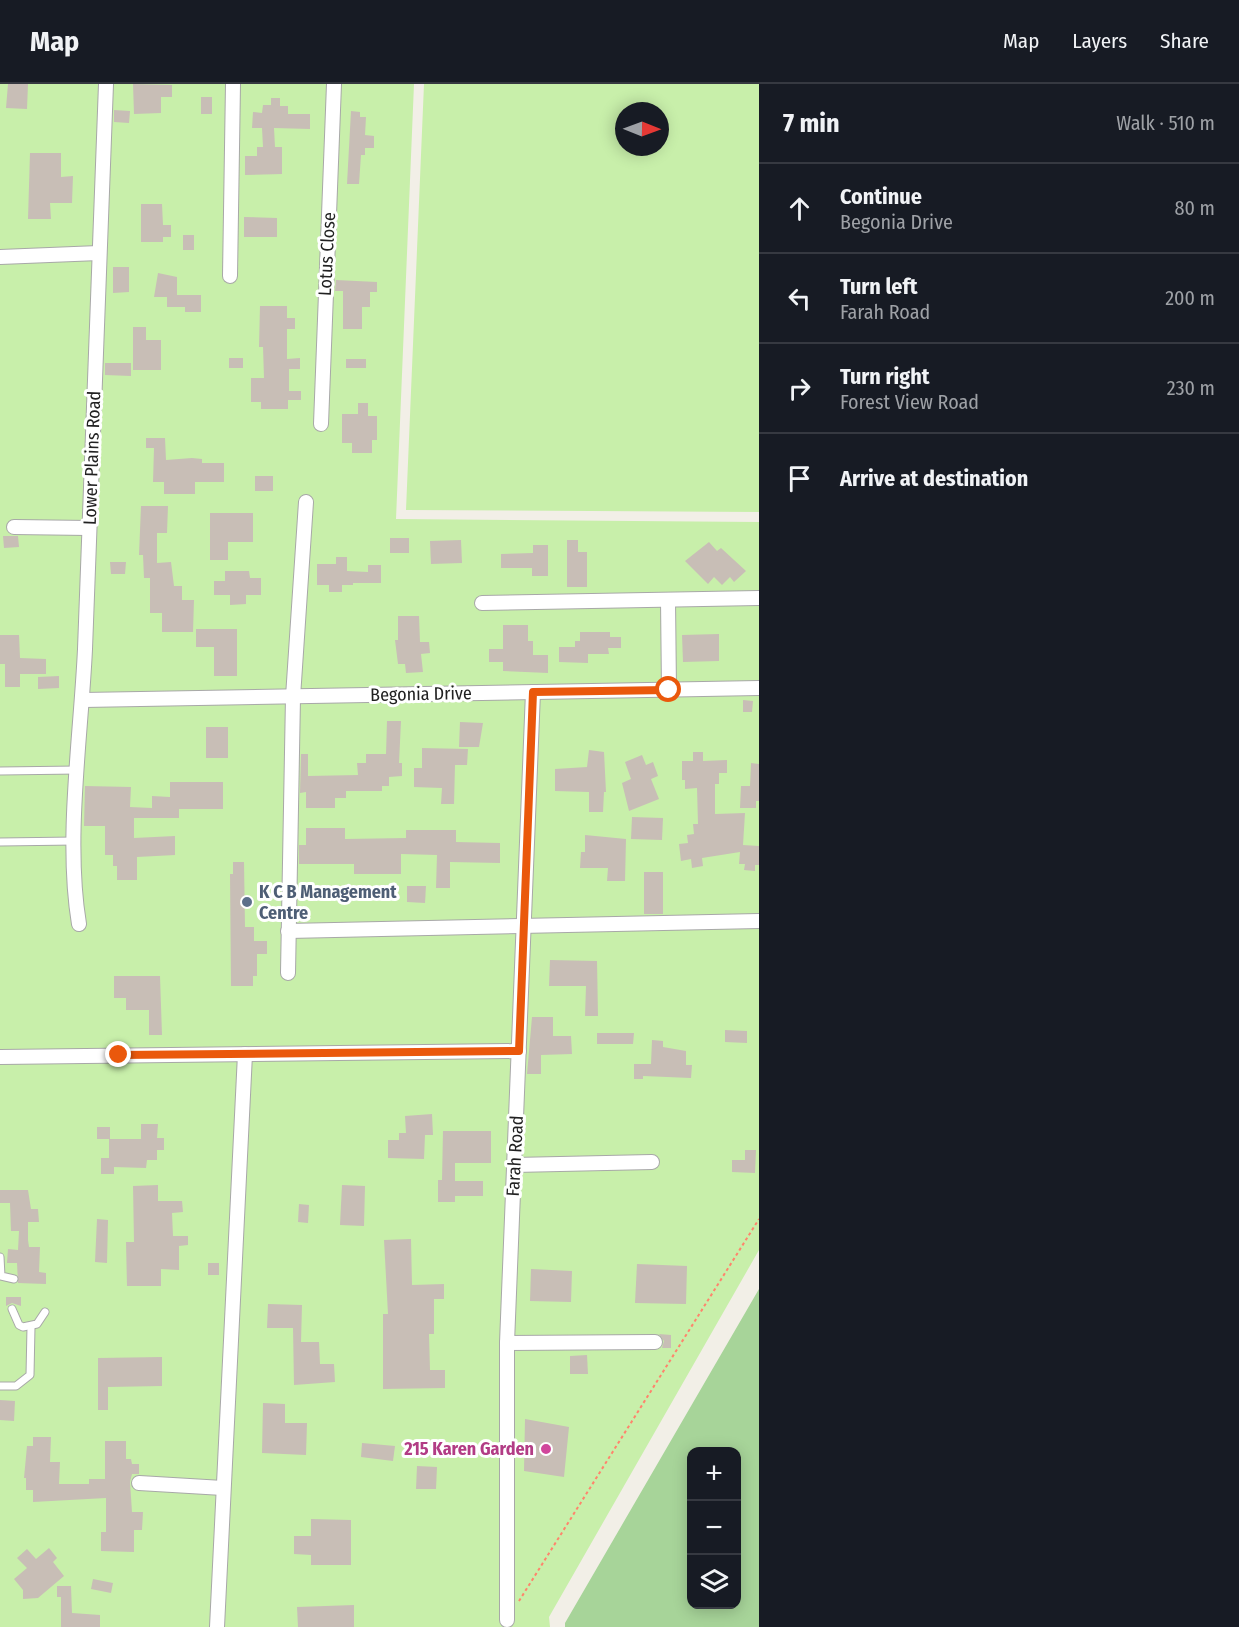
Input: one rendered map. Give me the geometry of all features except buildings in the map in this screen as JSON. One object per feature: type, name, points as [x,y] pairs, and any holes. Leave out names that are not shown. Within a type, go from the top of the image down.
[{"type":"street","name":"Lower Plains Road","points":[[79,924],[75,896],[75,836],[83,700],[106,84]]},
{"type":"street","points":[[230,276],[233,84]]},
{"type":"street","name":"Lotus Close","points":[[321,424],[334,84]]},
{"type":"street","points":[[0,257],[99,253]]},
{"type":"street","points":[[288,972],[293,697],[306,502]]},
{"type":"street","points":[[14,527],[89,528]]},
{"type":"street","points":[[482,603],[759,598]]},
{"type":"street","points":[[668,600],[669,690]]},
{"type":"street","name":"Begonia Drive","points":[[83,700],[759,688]]},
{"type":"street","name":"Farah Road","points":[[507,1620],[507,1344],[533,692]]},
{"type":"street","points":[[288,931],[759,921]]},
{"type":"street","points":[[0,1057],[519,1051]]},
{"type":"street","points":[[217,1627],[244,1054]]},
{"type":"street","points":[[514,1165],[652,1162]]},
{"type":"street","points":[[507,1344],[655,1342]]},
{"type":"street","points":[[139,1483],[223,1488]]},
{"type":"lane","points":[[0,771],[78,770]]},
{"type":"lane","points":[[0,842],[75,836]]},
{"type":"lane","points":[[0,1257],[1,1276],[14,1279]]},
{"type":"lane","points":[[12,1309],[19,1325],[31,1327],[37,1324],[45,1312]]},
{"type":"lane","points":[[0,1386],[16,1386],[30,1376],[31,1327]]},
{"type":"path","points":[[507,1620],[759,1219]]},
{"type":"green space","points":[[0,84],[414,84],[396,519],[759,522],[759,1250],[549,1617],[550,1627],[0,1627]]},
{"type":"green space","points":[[424,84],[759,84],[759,512],[406,510]]},
{"type":"green space","points":[[759,1289],[759,1627],[565,1627],[565,1623]]},
{"type":"place","name":"K C B Management Centre","points":[[247,902]]},
{"type":"place","name":"215 Karen Garden","points":[[546,1449]]},
{"type":"route","points":[[119,1055],[519,1051],[533,692],[669,690]]}]
